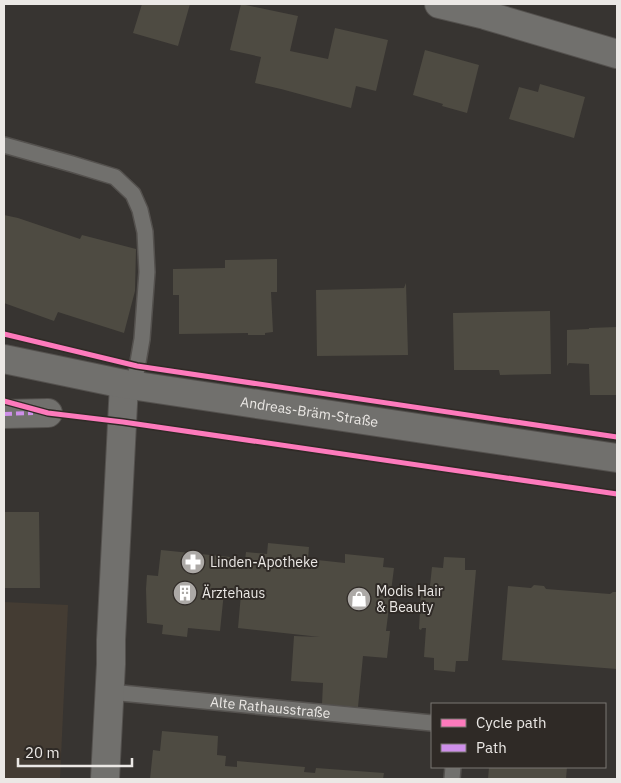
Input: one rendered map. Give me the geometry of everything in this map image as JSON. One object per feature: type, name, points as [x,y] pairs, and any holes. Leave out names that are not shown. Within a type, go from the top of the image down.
[{"type":"street","points":[[439,4],[485,15],[617,54]]},
{"type":"street","name":"Andreas-Bräm-Straße","points":[[4,358],[129,384],[617,458]]},
{"type":"street","points":[[105,779],[111,640],[129,384]]},
{"type":"street","points":[[4,414],[48,413]]},
{"type":"lane","points":[[4,146],[115,177],[133,194],[140,210],[145,232],[147,272],[142,339],[129,384]]},
{"type":"lane","name":"Alte Rathausstraße","points":[[110,692],[431,723]]},
{"type":"shaded area","points":[[4,602],[68,605],[60,779],[4,779]]},
{"type":"building","points":[[142,4],[190,4],[178,46],[133,33]]},
{"type":"building","points":[[241,4],[298,16],[290,51],[328,59],[335,28],[388,40],[376,91],[356,86],[351,108],[255,83],[261,57],[230,50]]},
{"type":"building","points":[[425,50],[479,65],[467,113],[413,95]]},
{"type":"building","points":[[540,84],[585,97],[574,138],[509,119],[519,87],[538,92]]},
{"type":"building","points":[[4,215],[80,239],[82,235],[136,249],[135,291],[124,333],[58,312],[54,321],[4,303]]},
{"type":"building","points":[[277,259],[277,292],[271,292],[273,332],[265,333],[265,335],[248,335],[248,333],[179,334],[179,295],[173,295],[173,269],[225,268],[225,260]]},
{"type":"building","points":[[406,283],[408,355],[317,356],[316,290],[404,288]]},
{"type":"building","points":[[550,311],[551,374],[500,375],[499,370],[454,370],[453,313]]},
{"type":"building","points":[[617,327],[617,395],[590,395],[589,364],[569,363],[567,366],[567,330]]},
{"type":"building","points":[[4,512],[39,512],[40,588],[4,588]]},
{"type":"building","points":[[268,543],[309,547],[308,559],[345,563],[345,554],[384,558],[383,567],[394,568],[386,631],[390,631],[387,658],[363,656],[358,707],[322,704],[323,683],[291,681],[294,636],[320,637],[238,628],[241,594],[224,592],[220,631],[188,628],[187,637],[162,634],[163,625],[147,623],[147,575],[158,576],[161,550],[230,557],[229,567],[244,569],[246,552],[267,554]]},
{"type":"building","points":[[444,557],[465,558],[465,570],[476,570],[468,661],[456,661],[455,672],[434,670],[434,658],[424,657],[426,628],[419,629],[421,592],[429,595],[432,567],[443,568]]},
{"type":"building","points":[[534,585],[544,586],[546,589],[610,594],[617,592],[617,669],[502,660],[508,586],[531,588]]},
{"type":"building","points":[[162,731],[218,736],[217,755],[226,756],[225,766],[237,767],[237,761],[305,767],[304,772],[315,773],[316,768],[384,773],[383,779],[150,779],[153,750],[160,751]]},
{"type":"building","points":[[489,768],[567,768],[566,779],[488,779]]},
{"type":"marked path","points":[[4,414],[33,413]]},
{"type":"cycle path","points":[[4,334],[137,366],[617,437]]},
{"type":"cycle path","points":[[4,401],[48,413],[123,422],[617,494]]},
{"type":"place","name":"Linden-Apotheke","points":[[193,562]]},
{"type":"place","name":"Ärztehaus","points":[[185,593]]},
{"type":"place","name":"Modis Hair & Beauty","points":[[359,599]]}]
